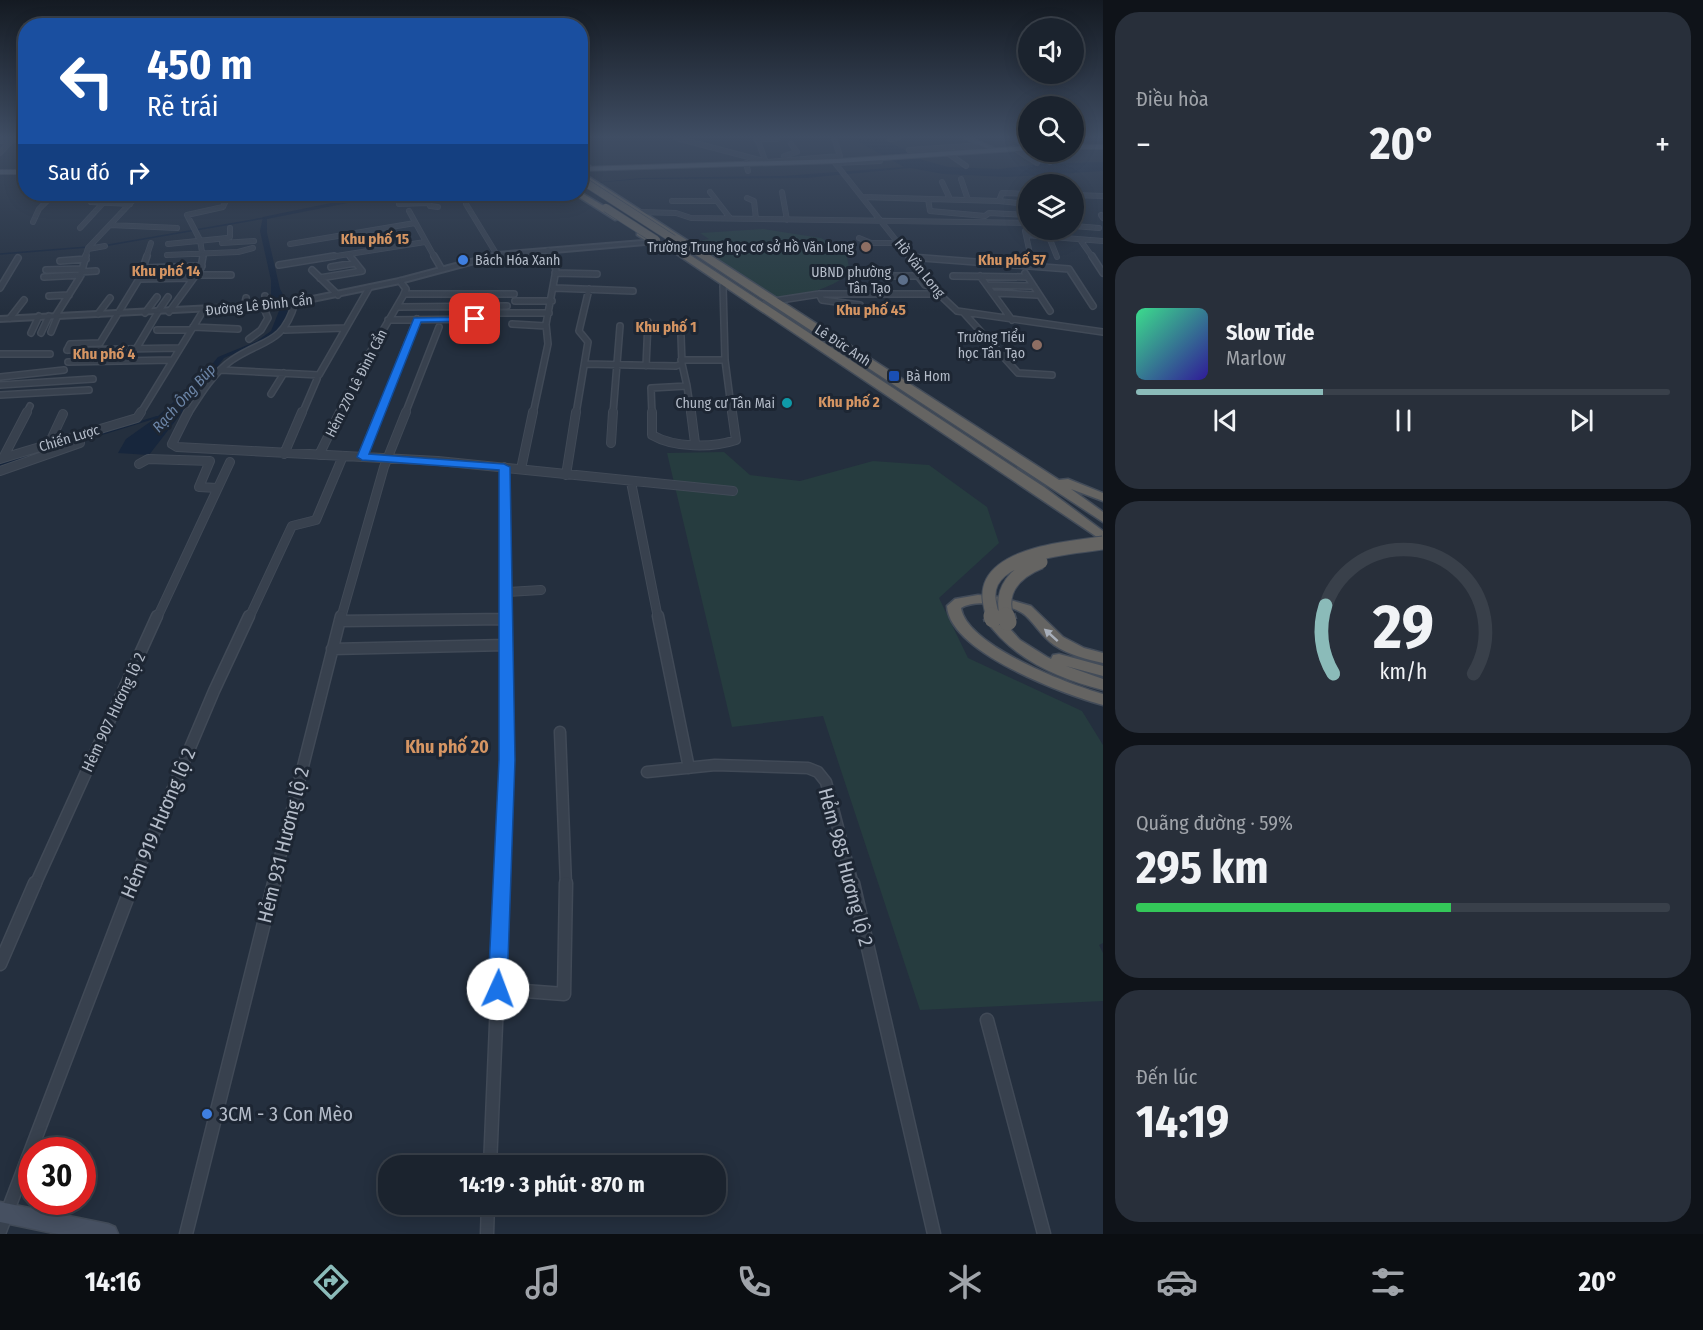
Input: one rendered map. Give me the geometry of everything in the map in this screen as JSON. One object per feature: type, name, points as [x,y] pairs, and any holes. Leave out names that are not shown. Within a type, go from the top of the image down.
[{"type":"highway","name":"Lê Đức Anh","points":[[600,196],[706,266],[1025,469],[1103,526]]},
{"type":"highway","points":[[600,196],[669,242]]},
{"type":"highway","name":"Lê Đức Anh","points":[[613,196],[639,212],[669,242],[729,272],[1043,475],[1103,518]]},
{"type":"highway","name":"Lê Đức Anh","points":[[706,266],[723,286],[1036,490],[1103,543]]},
{"type":"highway","name":"Lê Đức Anh","points":[[706,266],[1103,537]]},
{"type":"highway","points":[[706,266],[729,272]]},
{"type":"highway","points":[[1043,475],[1103,497]]},
{"type":"highway","points":[[1103,543],[1030,556],[1002,569],[988,591],[988,600],[1001,620],[1020,636],[1047,654],[1070,663],[1103,671]]},
{"type":"highway","points":[[1103,551],[1041,562],[1018,573],[1008,583],[1003,596],[1001,620],[1003,633],[1027,653],[1059,669],[1103,685]]},
{"type":"highway","points":[[1103,658],[1086,654],[1059,642],[1031,613],[1017,606],[973,600],[963,600],[954,606],[955,615],[965,627],[1008,661],[1047,681],[1103,700]]},
{"type":"main road","points":[[2,1219],[108,1234]]},
{"type":"street","points":[[712,196],[729,218]]},
{"type":"street","points":[[783,196],[787,220]]},
{"type":"street","points":[[967,196],[968,200]]},
{"type":"street","points":[[999,201],[1001,196]]},
{"type":"street","points":[[862,197],[1018,203]]},
{"type":"street","name":"Hồ Văn Long","points":[[862,197],[932,286],[957,311],[1103,332]]},
{"type":"street","points":[[747,198],[754,201],[753,211],[756,219]]},
{"type":"street","points":[[928,199],[930,211],[985,216],[989,213],[1017,214]]},
{"type":"street","points":[[982,200],[988,208]]},
{"type":"street","points":[[33,222],[39,209],[47,201]]},
{"type":"street","points":[[41,333],[69,295],[83,268],[88,249],[133,201]]},
{"type":"street","points":[[169,312],[202,266],[202,242],[187,215],[223,207],[226,201]]},
{"type":"street","points":[[672,201],[716,201]]},
{"type":"street","points":[[91,202],[130,204]]},
{"type":"street","points":[[80,228],[103,203]]},
{"type":"street","points":[[399,204],[429,203],[430,206],[438,207]]},
{"type":"street","points":[[466,204],[497,255]]},
{"type":"street","points":[[652,206],[657,211]]},
{"type":"street","points":[[409,211],[441,268]]},
{"type":"street","points":[[639,212],[676,213],[684,218],[1018,223]]},
{"type":"street","points":[[290,244],[415,223]]},
{"type":"street","points":[[110,225],[177,228]]},
{"type":"street","points":[[1086,227],[1099,228]]},
{"type":"street","points":[[1086,227],[1093,241]]},
{"type":"street","points":[[202,242],[230,237],[230,228]]},
{"type":"street","points":[[859,238],[871,243],[899,243]]},
{"type":"street","points":[[1027,240],[1030,258]]},
{"type":"street","points":[[1050,240],[1057,258]]},
{"type":"street","points":[[1072,240],[1103,242]]},
{"type":"street","points":[[168,244],[254,241]]},
{"type":"street","points":[[1080,241],[1103,273]]},
{"type":"street","points":[[279,265],[425,242]]},
{"type":"street","name":"Đường Lê Đình Cẩn","points":[[0,319],[54,315],[203,311],[291,304],[400,281],[441,268],[497,255],[669,242]]},
{"type":"street","points":[[151,243],[139,279],[99,343],[70,344],[66,350],[179,348]]},
{"type":"street","points":[[88,249],[105,246]]},
{"type":"street","points":[[202,256],[253,248]]},
{"type":"street","points":[[521,469],[548,344],[546,326],[555,288],[555,273],[548,250]]},
{"type":"street","points":[[167,255],[232,255]]},
{"type":"street","points":[[320,278],[362,271],[349,255]]},
{"type":"street","points":[[910,257],[1068,269],[1093,306]]},
{"type":"street","points":[[0,288],[18,258]]},
{"type":"street","points":[[60,261],[96,272]]},
{"type":"street","points":[[331,267],[355,263]]},
{"type":"street","points":[[144,268],[202,266]]},
{"type":"street","points":[[1023,267],[1031,286],[1050,311]]},
{"type":"street","points":[[47,268],[83,268]]},
{"type":"street","points":[[44,277],[83,268]]},
{"type":"street","points":[[312,270],[338,295]]},
{"type":"street","points":[[555,273],[597,274]]},
{"type":"street","points":[[139,279],[231,275]]},
{"type":"street","points":[[882,276],[918,276],[925,285],[932,286]]},
{"type":"street","points":[[953,276],[1026,277]]},
{"type":"street","points":[[980,276],[1012,320]]},
{"type":"street","points":[[400,281],[406,289],[404,294],[514,297],[552,301]]},
{"type":"street","points":[[987,285],[1031,286]]},
{"type":"street","points":[[687,386],[651,388],[652,435],[664,441],[695,443],[736,440],[725,360],[723,286]]},
{"type":"street","points":[[284,453],[318,377],[344,328],[369,288]]},
{"type":"street","points":[[555,288],[633,291]]},
{"type":"street","points":[[566,475],[586,364],[588,342],[579,331],[589,289]]},
{"type":"street","points":[[993,293],[1038,295]]},
{"type":"street","name":"Hẻm 270 Lê Đình Cẩn","points":[[319,455],[388,320],[399,307],[404,294]]},
{"type":"street","points":[[774,301],[819,294],[939,294]]},
{"type":"street","points":[[819,294],[822,300],[860,305]]},
{"type":"street","points":[[49,296],[69,295]]},
{"type":"street","points":[[249,339],[261,330],[268,318],[265,296]]},
{"type":"street","points":[[145,313],[157,297]]},
{"type":"street","points":[[136,349],[168,297]]},
{"type":"street","points":[[98,314],[110,298]]},
{"type":"street","points":[[244,307],[246,298]]},
{"type":"street","points":[[10,318],[24,300]]},
{"type":"street","points":[[285,330],[291,304]]},
{"type":"street","points":[[399,307],[507,306]]},
{"type":"street","points":[[68,362],[172,360],[203,311]]},
{"type":"street","points":[[477,313],[549,313]]},
{"type":"street","name":"Hồ Văn Long","points":[[964,313],[1007,363],[1021,374],[1052,375]]},
{"type":"street","points":[[51,332],[54,315]]},
{"type":"street","points":[[31,333],[39,316]]},
{"type":"street","points":[[388,320],[495,319]]},
{"type":"street","points":[[362,457],[417,320]]},
{"type":"street","points":[[646,366],[648,322]]},
{"type":"street","points":[[512,324],[546,326]]},
{"type":"street","points":[[611,443],[620,326]]},
{"type":"street","name":"Hẻm 931 Hương lộ 2","points":[[186,1234],[332,649],[387,462],[439,327]]},
{"type":"street","points":[[344,328],[285,330],[264,346],[235,358],[221,370],[193,406],[171,444],[177,447],[319,455],[341,459],[362,457],[387,462],[503,471],[521,469],[632,486],[733,491]]},
{"type":"street","points":[[157,330],[238,329]]},
{"type":"street","points":[[681,336],[682,362],[695,443]]},
{"type":"street","points":[[0,354],[50,354]]},
{"type":"street","name":"Chiến Lược","points":[[1,459],[77,438],[137,418],[172,360]]},
{"type":"street","points":[[586,364],[646,366],[725,360]]},
{"type":"street","points":[[0,377],[63,370]]},
{"type":"street","points":[[221,370],[318,377]]},
{"type":"street","points":[[272,394],[284,373]]},
{"type":"street","points":[[0,384],[93,379]]},
{"type":"street","points":[[0,395],[89,390]]},
{"type":"street","points":[[1,459],[30,406]]},
{"type":"street","points":[[49,444],[63,414]]},
{"type":"street","points":[[0,471],[17,463],[72,447],[77,438]]},
{"type":"street","points":[[139,464],[148,459],[210,461],[199,487],[218,488]]},
{"type":"street","name":"Hẻm 919 Hương lộ 2","points":[[2,1219],[128,895],[214,691],[292,526],[316,520],[341,459]]},
{"type":"street","name":"Hẻm 907 Hương lộ 2","points":[[0,964],[78,785],[230,462]]},
{"type":"street","points":[[490,1155],[507,760],[503,471]]},
{"type":"street","points":[[632,486],[690,768]]},
{"type":"street","points":[[506,592],[542,590]]},
{"type":"street","points":[[341,621],[506,619]]},
{"type":"street","points":[[332,649],[506,645]]},
{"type":"street","points":[[498,989],[564,994],[566,890],[560,732]]},
{"type":"street","name":"Hẻm 985 Hương lộ 2","points":[[647,772],[715,765],[808,768],[818,772],[826,782],[855,892],[934,1234]]},
{"type":"street","points":[[987,1020],[1044,1234]]},
{"type":"street","points":[[487,1234],[488,1215]]},
{"type":"green space","points":[[763,229],[821,238],[846,253],[850,272],[834,284],[824,288],[775,298],[689,243],[709,239],[700,233]]},
{"type":"green space","points":[[724,452],[750,475],[800,481],[873,461],[929,465],[987,507],[999,543],[939,598],[968,658],[1082,711],[1103,745],[1103,943],[1099,945],[1103,953],[1103,1001],[920,1010],[823,716],[732,727],[667,453]]},
{"type":"water","name":"Rạch Ông Búp","points":[[341,201],[358,201],[267,219],[267,233],[280,289],[287,302],[288,318],[277,336],[224,358],[149,455],[118,453],[126,439],[157,417],[204,374],[218,357],[257,341],[271,331],[279,311],[271,300],[271,280],[260,231],[263,217]]},
{"type":"waterway","points":[[103,246],[264,218]]},
{"type":"waterway","points":[[0,254],[88,247]]},
{"type":"waterway","points":[[79,441],[157,417]]},
{"type":"waterway","points":[[0,465],[56,448]]},
{"type":"place","name":"Trường Trung học cơ sở Hồ Văn Long","points":[[866,247]]},
{"type":"place","name":"Bách Hóa Xanh","points":[[463,260]]},
{"type":"place","name":"UBND phường Tân Tạo","points":[[903,280]]},
{"type":"place","name":"Trường Tiểu học Tân Tạo","points":[[1037,345]]},
{"type":"place","name":"Bà Hom","points":[[894,376]]},
{"type":"place","name":"Chung cư Tân Mai","points":[[787,403]]},
{"type":"place","name":"3CM - 3 Con Mèo","points":[[207,1114]]},
{"type":"district","name":"Khu phố 15","points":[[375,239]]},
{"type":"district","name":"Khu phố 57","points":[[1012,260]]},
{"type":"district","name":"Khu phố 14","points":[[166,271]]},
{"type":"district","name":"Khu phố 45","points":[[871,310]]},
{"type":"district","name":"Khu phố 1","points":[[666,327]]},
{"type":"district","name":"Khu phố 4","points":[[104,354]]},
{"type":"district","name":"Khu phố 2","points":[[849,402]]},
{"type":"district","name":"Khu phố 20","points":[[447,747]]},
{"type":"route","points":[[475,319],[417,320],[362,457],[504,467],[502,492],[506,592],[507,760],[498,989]]}]
